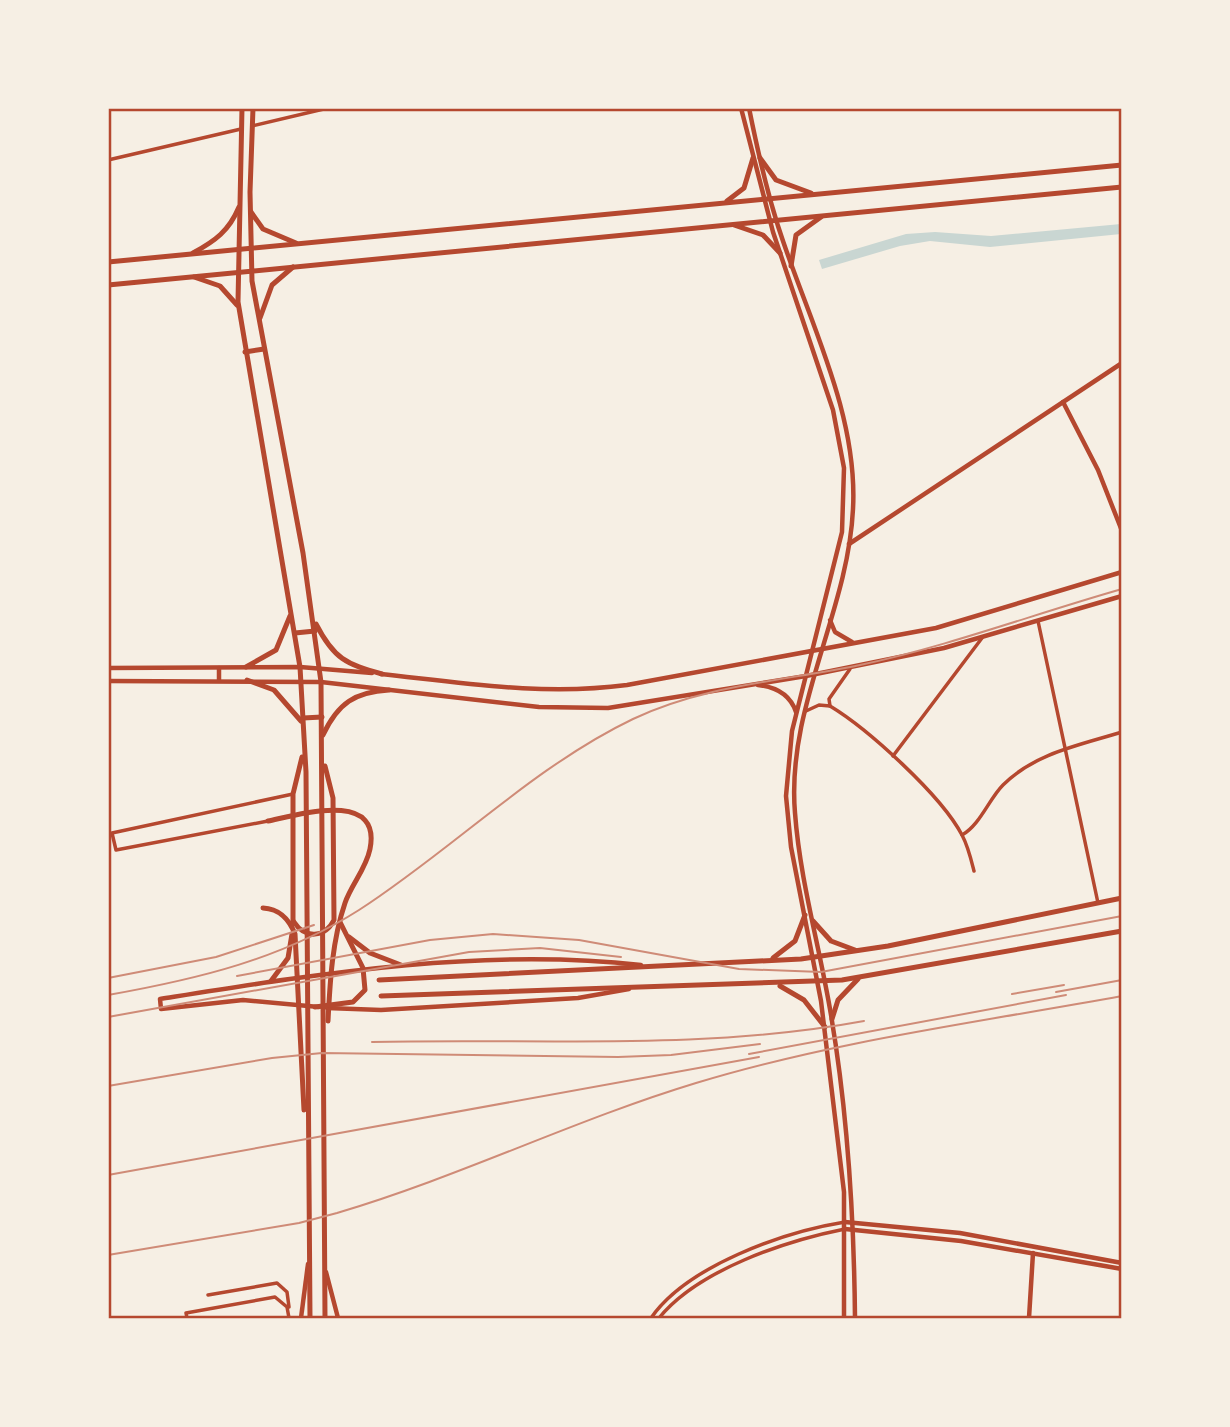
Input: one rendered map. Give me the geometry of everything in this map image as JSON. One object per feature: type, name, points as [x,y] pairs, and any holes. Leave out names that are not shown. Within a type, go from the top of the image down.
[{"type":"main road","points":[[242,108],[238,271],[240,313],[301,681],[307,830],[310,1318]]},
{"type":"main road","points":[[253,108],[251,269],[303,553],[321,682],[325,1318]]},
{"type":"main road","points":[[741,108],[780,253],[833,410],[844,468],[842,532],[796,713],[787,764],[787,813],[805,915],[825,981],[832,1019],[852,1221],[855,1318]]},
{"type":"main road","points":[[720,203],[733,198],[744,188],[756,158],[748,108]]},
{"type":"main road","points":[[756,158],[776,180],[818,194]]},
{"type":"main road","points":[[108,262],[1122,165]]},
{"type":"main road","points":[[108,285],[251,269],[1122,187]]},
{"type":"main road","points":[[189,254],[213,243],[225,232],[240,204]]},
{"type":"main road","points":[[250,208],[263,229],[299,244]]},
{"type":"main road","points":[[792,266],[797,233],[826,215]]},
{"type":"main road","points":[[773,220],[792,266],[849,437],[854,489],[849,544],[803,714],[794,797],[797,837],[813,921],[845,1222],[844,1318]]},
{"type":"main road","points":[[727,224],[763,235],[780,253]]},
{"type":"main road","points":[[260,321],[272,285],[296,265]]},
{"type":"main road","points":[[188,276],[224,289],[240,313]]},
{"type":"main road","points":[[245,352],[264,349]]},
{"type":"main road","points":[[849,544],[1122,363]]},
{"type":"main road","points":[[1062,402],[1098,470],[1122,531]]},
{"type":"main road","points":[[108,668],[320,667],[523,690],[582,690],[656,681],[936,628],[1122,572]]},
{"type":"main road","points":[[108,681],[321,682],[582,710],[806,676],[982,638],[1122,596]]},
{"type":"main road","points":[[246,667],[281,645],[291,609]]},
{"type":"main road","points":[[312,615],[326,642],[337,656],[353,666],[382,674]]},
{"type":"main road","points":[[830,618],[841,638],[864,642]]},
{"type":"main road","points":[[295,633],[315,631]]},
{"type":"main road","points":[[219,668],[219,680]]},
{"type":"main road","points":[[247,680],[267,686],[278,694],[303,721]]},
{"type":"main road","points":[[754,684],[778,690],[793,703],[796,713]]},
{"type":"main road","points":[[322,738],[346,701],[358,694],[389,690]]},
{"type":"main road","points":[[303,721],[322,717]]},
{"type":"main road","points":[[271,981],[288,958],[293,916],[293,794],[303,750]]},
{"type":"main road","points":[[293,916],[301,931],[318,935],[332,925],[335,909],[332,798],[323,753]]},
{"type":"main road","points":[[268,821],[340,809],[360,817],[369,831],[369,856],[346,898],[337,936],[325,1066]]},
{"type":"main road","points":[[379,980],[817,957],[862,951],[1122,898]]},
{"type":"main road","points":[[263,908],[274,910],[285,917],[295,934],[301,1082],[307,1136]]},
{"type":"main road","points":[[315,1007],[346,1004],[357,1000],[365,990],[363,968],[335,909]]},
{"type":"main road","points":[[767,960],[780,956],[795,941],[805,915]]},
{"type":"main road","points":[[813,921],[836,944],[862,951]]},
{"type":"main road","points":[[381,996],[818,982],[860,978],[1122,931]]},
{"type":"main road","points":[[345,932],[370,953],[401,965]]},
{"type":"main road","points":[[645,965],[580,959],[401,965],[363,968],[160,999],[161,1009],[243,1000],[381,1010],[565,999],[646,986]]},
{"type":"main road","points":[[832,1019],[842,994],[860,978]]},
{"type":"main road","points":[[774,984],[789,989],[804,1000],[825,1027]]},
{"type":"main road","points":[[845,1222],[960,1233],[1122,1262]]},
{"type":"main road","points":[[845,1228],[1033,1253],[1122,1269]]},
{"type":"main road","points":[[1029,1318],[1033,1253]]},
{"type":"main road","points":[[301,1318],[302,1292],[308,1261]]},
{"type":"main road","points":[[325,1268],[338,1318]]},
{"type":"street","points":[[252,126],[328,108]]},
{"type":"street","points":[[108,160],[241,129]]},
{"type":"street","points":[[1038,621],[1098,903]]},
{"type":"street","points":[[893,756],[982,638]]},
{"type":"street","points":[[853,666],[846,672],[828,703],[893,756],[952,819],[962,835],[974,871]]},
{"type":"street","points":[[803,714],[818,705],[832,707]]},
{"type":"street","points":[[962,835],[972,827],[993,795],[1018,771],[1042,757],[1122,732]]},
{"type":"street","points":[[268,821],[116,850],[112,832],[293,794]]},
{"type":"street","points":[[651,1318],[684,1284],[716,1264],[822,1226],[845,1222]]},
{"type":"street","points":[[659,1318],[688,1289],[718,1272],[845,1228]]},
{"type":"street","points":[[208,1296],[277,1283],[287,1292],[289,1317]]},
{"type":"street","points":[[187,1318],[186,1313],[267,1297],[282,1301],[289,1317]]},
{"type":"shaded area","points":[[1121,224],[1121,234],[990,247],[930,241],[900,246],[822,269],[819,260],[906,234],[935,232],[991,236]]},
{"type":"railway","points":[[108,995],[174,982],[238,965],[300,942],[330,927],[393,887],[561,761],[633,719],[660,708],[716,691],[893,657],[1122,589]]},
{"type":"railway","points":[[237,976],[430,940],[493,934],[579,940],[739,969],[821,972],[1122,916]]},
{"type":"railway","points":[[108,978],[216,957],[314,925]]},
{"type":"railway","points":[[108,1017],[469,952],[540,948],[621,957]]},
{"type":"railway","points":[[1056,992],[1122,980]]},
{"type":"railway","points":[[1012,994],[1064,985]]},
{"type":"railway","points":[[749,1054],[1066,995]]},
{"type":"railway","points":[[108,1255],[299,1223],[337,1213],[427,1183],[651,1098],[748,1068],[854,1044],[1122,996]]},
{"type":"railway","points":[[372,1042],[680,1040],[803,1030],[864,1021]]},
{"type":"railway","points":[[108,1086],[272,1058],[322,1053],[618,1057],[671,1055],[760,1044]]},
{"type":"railway","points":[[108,1175],[759,1057]]}]
